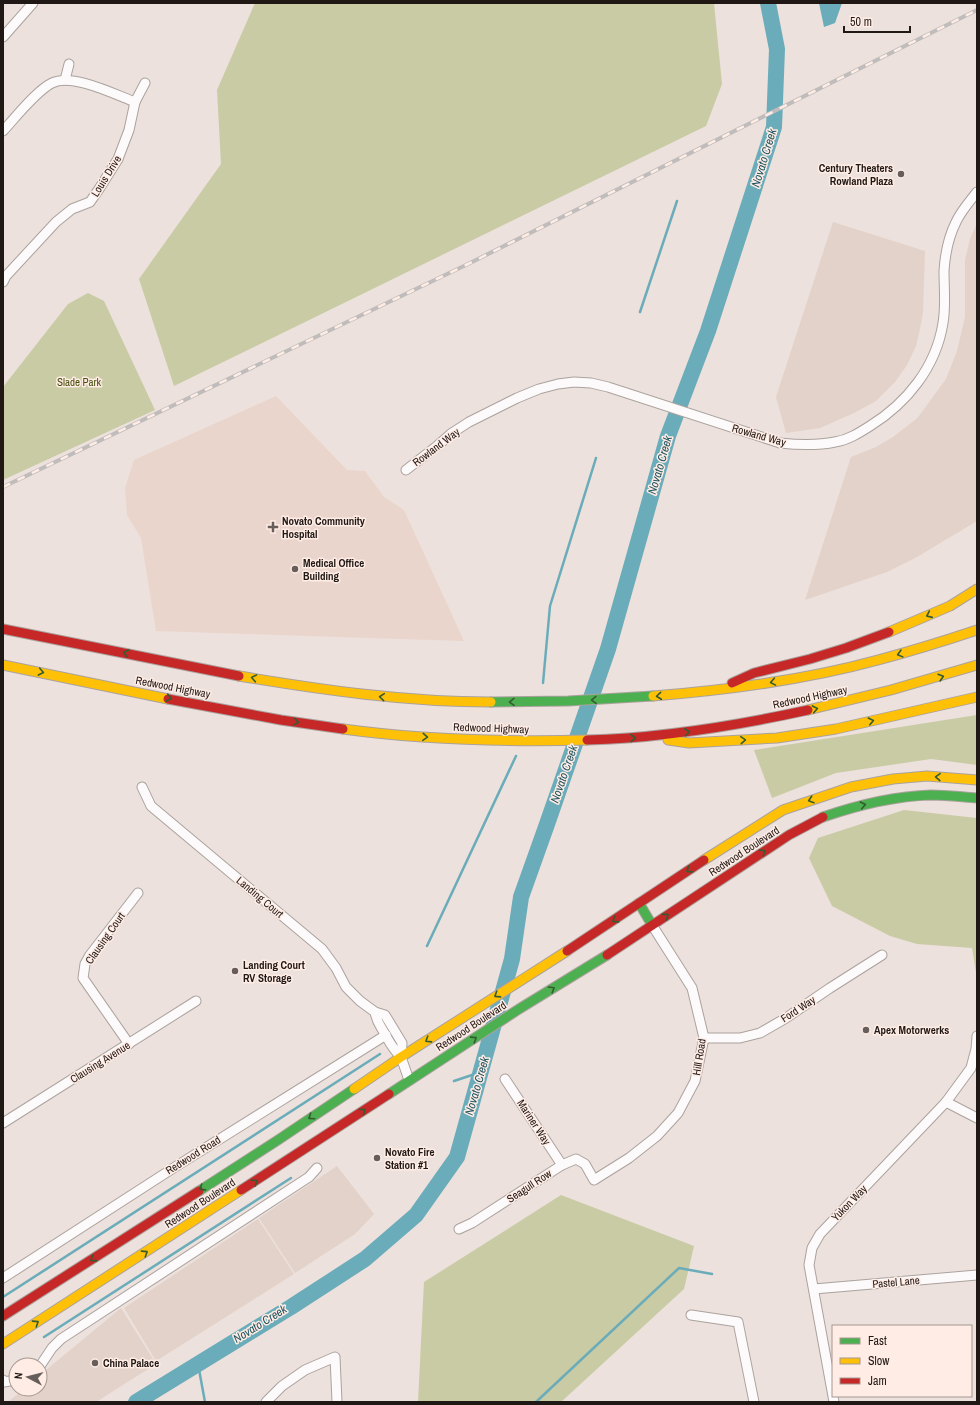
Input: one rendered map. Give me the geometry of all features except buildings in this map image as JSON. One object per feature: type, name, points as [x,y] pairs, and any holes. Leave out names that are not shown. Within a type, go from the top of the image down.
[{"type":"main road","points":[[712,691],[754,673],[846,648],[912,623],[950,606],[977,589]]},
{"type":"main road","name":"Redwood Highway","points":[[3,629],[306,687],[369,696],[436,701],[487,702],[551,702],[632,699],[712,691],[818,675],[941,642],[977,630]]},
{"type":"main road","name":"Redwood Highway","points":[[3,665],[232,711],[299,723],[376,734],[432,738],[538,741],[648,737],[700,730],[828,706],[885,693],[977,665]]},
{"type":"main road","points":[[648,737],[689,743],[777,738],[836,729],[977,697]]},
{"type":"main road","name":"Redwood Boulevard","points":[[3,1316],[278,1140],[402,1057],[783,810],[851,787],[893,779],[927,776],[977,780]]},
{"type":"main road","name":"Redwood Boulevard","points":[[3,1344],[519,1009],[606,956],[789,835],[822,817],[852,807],[892,799],[931,795],[977,798]]},
{"type":"main road","points":[[639,903],[652,925]]},
{"type":"street","points":[[3,36],[33,3]]},
{"type":"street","points":[[65,80],[69,64]]},
{"type":"street","points":[[3,131],[37,94],[52,83],[65,80],[80,82],[135,102]]},
{"type":"street","name":"Louis Drive","points":[[3,282],[6,276],[56,222],[72,209],[90,202],[118,159],[129,130],[135,102],[145,84]]},
{"type":"street","name":"Rowland Way","points":[[406,470],[452,433],[469,422],[517,398],[539,389],[574,382],[591,383],[629,393],[780,443],[801,445],[836,442],[855,435],[890,413],[904,400],[924,372],[939,338],[944,316],[944,270],[947,249],[956,221],[977,192]]},
{"type":"street","name":"Landing Court","points":[[142,787],[151,806],[322,949],[336,968],[346,987],[360,1001],[375,1012],[385,1015],[402,1043],[402,1057],[409,1080]]},
{"type":"street","name":"Clausing Court","points":[[129,1044],[83,978],[85,964],[90,955],[138,893]]},
{"type":"street","name":"Hill Road","points":[[594,1180],[629,1158],[657,1136],[678,1113],[695,1081],[704,1038],[692,988],[652,925]]},
{"type":"street","name":"Ford Way","points":[[704,1038],[740,1038],[760,1032],[786,1018],[882,955]]},
{"type":"street","name":"Clausing Avenue","points":[[3,1123],[196,1001]]},
{"type":"street","name":"Landing Court","points":[[375,1012],[376,1021],[386,1035],[391,1047],[402,1057]]},
{"type":"street","name":"Redwood Road","points":[[3,1278],[169,1170],[386,1035]]},
{"type":"street","name":"Yukon Way","points":[[832,1385],[809,1265],[812,1248],[820,1234],[946,1102],[971,1068],[976,1049],[977,1036]]},
{"type":"street","name":"Mariner Way","points":[[505,1079],[562,1165]]},
{"type":"street","points":[[946,1102],[977,1118]]},
{"type":"street","name":"Seagull Row","points":[[459,1229],[472,1224],[562,1165],[576,1159],[585,1164],[594,1180]]},
{"type":"street","points":[[46,1357],[61,1339],[309,1177],[317,1168]]},
{"type":"street","name":"Pastel Lane","points":[[814,1289],[977,1275]]},
{"type":"street","points":[[691,1315],[738,1322],[754,1402]]},
{"type":"street","points":[[266,1402],[282,1386],[306,1370],[335,1356],[337,1402]]},
{"type":"shaded area","points":[[833,222],[925,251],[923,312],[921,324],[916,346],[907,365],[895,382],[876,401],[854,413],[820,428],[786,433],[776,397]]},
{"type":"shaded area","points":[[977,223],[977,521],[917,557],[887,572],[805,600],[851,457],[876,447],[893,437],[915,420],[946,379],[957,351],[965,317],[965,260],[970,239]]},
{"type":"shaded area","name":"Novato Community Hospital","points":[[276,396],[347,470],[365,471],[384,497],[404,510],[464,641],[156,631],[141,538],[127,515],[125,488],[134,460]]},
{"type":"shaded area","points":[[337,1166],[374,1214],[355,1234],[295,1273],[259,1218]]},
{"type":"shaded area","points":[[258,1219],[294,1274],[156,1361],[124,1308]]},
{"type":"shaded area","points":[[121,1308],[156,1364],[96,1402],[8,1402],[14,1397],[48,1397],[48,1368]]},
{"type":"green space","points":[[255,3],[714,3],[722,84],[706,126],[174,386],[139,279],[221,164],[217,90]]},
{"type":"green space","name":"Slade Park","points":[[88,293],[104,301],[155,410],[3,480],[3,387],[68,304]]},
{"type":"green space","points":[[977,715],[977,765],[931,759],[836,773],[772,798],[754,750]]},
{"type":"green space","points":[[904,810],[977,818],[977,979],[972,948],[917,944],[890,936],[832,906],[809,858],[818,838]]},
{"type":"green space","points":[[561,1195],[694,1246],[684,1289],[561,1402],[418,1402],[424,1282]]},
{"type":"water","points":[[819,3],[842,3],[835,23],[824,27]]},
{"type":"waterway","name":"Novato Creek","points":[[136,1402],[291,1307],[365,1259],[416,1215],[457,1157],[512,959],[521,897],[608,649],[668,436],[708,331],[774,127],[777,49],[768,3]]},
{"type":"waterway","points":[[640,312],[677,201]]},
{"type":"waterway","points":[[543,683],[550,606],[596,458]]},
{"type":"waterway","points":[[427,946],[516,756]]},
{"type":"waterway","points":[[3,1297],[380,1054]]},
{"type":"waterway","points":[[454,1081],[481,1072]]},
{"type":"waterway","points":[[44,1337],[291,1178]]},
{"type":"waterway","points":[[536,1402],[679,1268],[712,1274]]},
{"type":"waterway","points":[[198,1364],[205,1402]]},
{"type":"railway","points":[[3,487],[466,265],[977,10]]},
{"type":"traffic: fast","points":[[491,702],[568,701],[653,696]]},
{"type":"traffic: fast","points":[[823,817],[863,805],[904,797],[931,795],[977,798]]},
{"type":"traffic: fast","points":[[639,903],[652,925]]},
{"type":"traffic: fast","points":[[389,1094],[519,1009],[607,955]]},
{"type":"traffic: fast","points":[[199,1191],[354,1089]]},
{"type":"traffic: slow","points":[[889,632],[950,606],[977,589]]},
{"type":"traffic: slow","points":[[653,696],[710,691],[795,679],[891,657],[977,630]]},
{"type":"traffic: slow","points":[[3,665],[168,699]]},
{"type":"traffic: slow","points":[[808,710],[891,690],[977,665]]},
{"type":"traffic: slow","points":[[239,676],[365,694],[428,700],[491,702]]},
{"type":"traffic: slow","points":[[668,740],[689,743],[777,738],[836,729],[977,697]]},
{"type":"traffic: slow","points":[[343,729],[434,738],[526,741],[587,740]]},
{"type":"traffic: slow","points":[[704,860],[783,810],[851,787],[893,779],[927,776],[977,780]]},
{"type":"traffic: slow","points":[[354,1089],[401,1057],[567,951]]},
{"type":"traffic: slow","points":[[3,1344],[241,1190]]},
{"type":"traffic: jam","points":[[3,629],[239,676]]},
{"type":"traffic: jam","points":[[732,683],[754,673],[810,659],[846,648],[889,632]]},
{"type":"traffic: jam","points":[[168,699],[281,720],[343,729]]},
{"type":"traffic: jam","points":[[587,740],[671,734],[753,721],[808,710]]},
{"type":"traffic: jam","points":[[607,955],[789,835],[823,817]]},
{"type":"traffic: jam","points":[[567,951],[704,860]]},
{"type":"traffic: jam","points":[[241,1190],[389,1094]]},
{"type":"traffic: jam","points":[[3,1316],[199,1191]]},
{"type":"place","name":"Century Theaters Rowland Plaza","points":[[901,174]]},
{"type":"place","name":"Novato Community Hospital","points":[[273,527]]},
{"type":"place","name":"Medical Office Building","points":[[295,569]]},
{"type":"place","name":"Landing Court RV Storage","points":[[235,971]]},
{"type":"place","name":"Apex Motorwerks","points":[[866,1030]]},
{"type":"place","name":"Novato Fire Station #1","points":[[377,1158]]},
{"type":"place","name":"China Palace","points":[[95,1363]]}]
